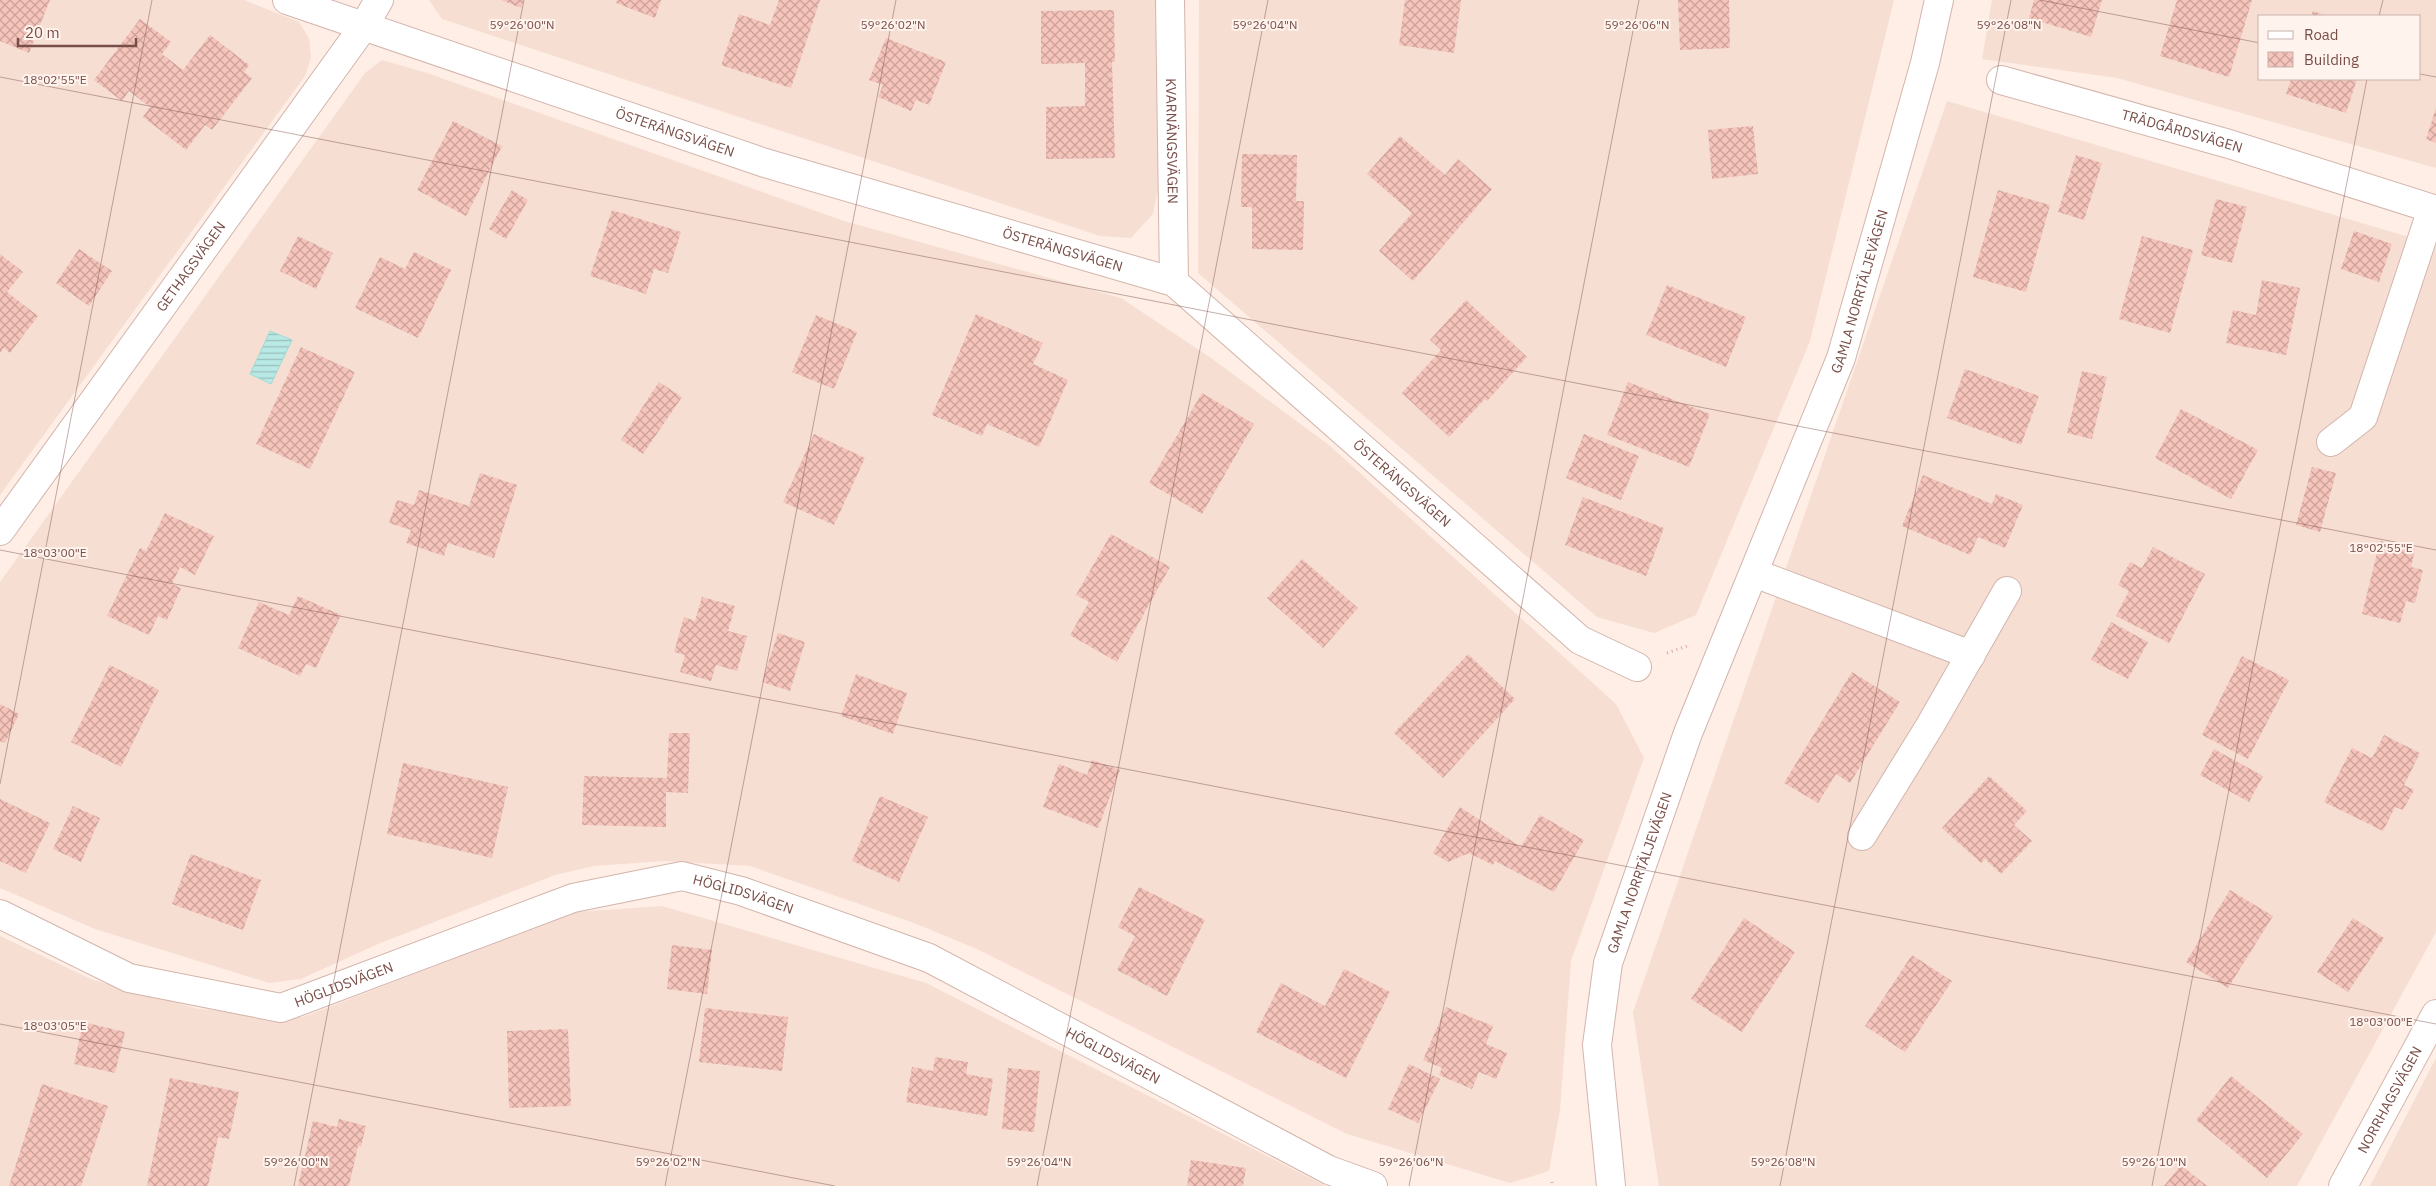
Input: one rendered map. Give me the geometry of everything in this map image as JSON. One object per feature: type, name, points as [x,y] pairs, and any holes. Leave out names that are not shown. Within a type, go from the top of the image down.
[{"type":"street","name":"ÖSTERÄNGSVÄGEN","points":[[287,0],[765,163],[1174,282],[1580,640],[1637,667]]},
{"type":"street","name":"GETHAGSVÄGEN","points":[[0,531],[364,26],[379,0]]},
{"type":"street","name":"KVARNÄNGSVÄGEN","points":[[1170,0],[1174,282]]},
{"type":"street","name":"GAMLA NORRTÄLJEVÄGEN","points":[[1611,1186],[1598,1044],[1608,963],[1688,733],[1841,358],[1925,64],[1939,0]]},
{"type":"street","name":"TRÄDGÅRDSVÄGEN","points":[[2001,80],[2229,144],[2434,209]]},
{"type":"street","points":[[2331,442],[2363,417],[2434,209]]},
{"type":"street","points":[[1754,573],[1971,655]]},
{"type":"street","points":[[1862,836],[1971,655],[2007,591]]},
{"type":"street","name":"HÖGLIDSVÄGEN","points":[[0,914],[129,978],[281,1008],[573,898],[682,876],[741,891],[929,958],[1330,1170],[1373,1186]]},
{"type":"street","name":"NORRHAGSVÄGEN","points":[[2343,1186],[2436,1014]]},
{"type":"path","points":[[1637,667],[1680,648],[1726,640]]},
{"type":"shaded area","points":[[0,0],[244,0],[299,22],[309,38],[311,58],[305,76],[0,495]]},
{"type":"shaded area","points":[[429,0],[1158,0],[1160,178],[1153,214],[1131,238],[1100,236],[442,19]]},
{"type":"shaded area","points":[[1199,0],[1894,0],[1810,341],[1696,615],[1654,633],[1597,617],[1198,273]]},
{"type":"shaded area","points":[[1992,0],[2436,0],[2436,168],[2117,78],[1982,59]]},
{"type":"shaded area","points":[[382,60],[427,73],[844,221],[1121,298],[1211,358],[1329,445],[1616,704],[1644,758],[1571,961],[1560,1110],[1549,1171],[1510,1183],[1347,1134],[977,949],[914,923],[750,866],[664,861],[594,866],[555,875],[378,944],[301,979],[269,983],[95,929],[0,888],[0,582],[365,73]]},
{"type":"shaded area","points":[[1947,101],[2436,245],[2436,932],[2297,1186],[1659,1186],[1633,1012]]},
{"type":"shaded area","points":[[662,906],[926,983],[1326,1186],[0,1186],[0,936],[93,980],[199,1009],[303,1017],[575,912]]},
{"type":"shaded area","points":[[2436,1058],[2436,1186],[2370,1186]]},
{"type":"water","points":[[270,331],[292,340],[271,384],[250,374]]},
{"type":"building","points":[[0,0],[50,0],[29,53],[0,41]]},
{"type":"building","points":[[501,0],[524,0],[521,8]]},
{"type":"building","points":[[617,0],[661,0],[655,18],[616,3]]},
{"type":"building","points":[[779,0],[820,0],[791,88],[721,65],[739,14],[770,25]]},
{"type":"building","points":[[1405,0],[1461,0],[1454,53],[1399,45]]},
{"type":"building","points":[[1678,0],[1729,0],[1730,48],[1680,50]]},
{"type":"building","points":[[2034,0],[2102,0],[2091,37],[2029,18]]},
{"type":"building","points":[[2177,0],[2252,0],[2229,77],[2160,56]]},
{"type":"building","points":[[1114,10],[1115,62],[1112,62],[1115,158],[1046,159],[1046,107],[1085,106],[1085,63],[1041,64],[1041,11]]},
{"type":"building","points":[[2313,11],[2324,15],[2311,15]]},
{"type":"building","points":[[140,19],[171,42],[162,54],[183,70],[210,35],[249,65],[244,72],[252,78],[212,130],[205,125],[186,150],[143,117],[150,107],[129,91],[122,101],[94,80]]},
{"type":"building","points":[[886,38],[946,62],[929,105],[916,100],[911,111],[878,97],[883,85],[869,80]]},
{"type":"building","points":[[2291,80],[2357,80],[2346,113],[2286,94]]},
{"type":"building","points":[[2436,108],[2436,143],[2426,139]]},
{"type":"building","points":[[453,121],[502,146],[466,216],[417,190]]},
{"type":"building","points":[[1753,126],[1758,174],[1712,179],[1708,130]]},
{"type":"building","points":[[1400,136],[1445,175],[1458,159],[1492,189],[1413,281],[1379,251],[1412,213],[1367,174]]},
{"type":"building","points":[[1242,154],[1297,155],[1296,201],[1304,201],[1303,250],[1252,249],[1252,207],[1241,207]]},
{"type":"building","points":[[2076,155],[2102,163],[2084,220],[2058,212]]},
{"type":"building","points":[[512,190],[528,200],[506,239],[489,229]]},
{"type":"building","points":[[1998,190],[2050,205],[2026,292],[1973,277]]},
{"type":"building","points":[[2216,199],[2247,207],[2232,263],[2201,255]]},
{"type":"building","points":[[612,210],[681,232],[668,273],[654,269],[646,294],[590,276]]},
{"type":"building","points":[[2354,231],[2392,244],[2379,282],[2341,269]]},
{"type":"building","points":[[298,236],[333,253],[316,289],[280,271]]},
{"type":"building","points":[[2142,236],[2193,250],[2170,333],[2119,319]]},
{"type":"building","points":[[79,249],[112,271],[89,306],[56,283]]},
{"type":"building","points":[[414,252],[451,270],[418,338],[355,308],[380,257],[405,269]]},
{"type":"building","points":[[0,254],[23,272],[7,292],[38,316],[10,353],[4,348],[0,353]]},
{"type":"building","points":[[2262,280],[2300,288],[2286,355],[2226,343],[2233,310],[2256,315]]},
{"type":"building","points":[[1667,285],[1746,317],[1726,367],[1646,335]]},
{"type":"building","points":[[1466,300],[1527,357],[1487,401],[1485,399],[1449,437],[1402,393],[1441,350],[1430,340]]},
{"type":"building","points":[[976,314],[1043,343],[1033,364],[1068,380],[1039,447],[987,424],[982,436],[932,415]]},
{"type":"building","points":[[816,315],[857,332],[834,389],[792,372]]},
{"type":"building","points":[[301,347],[355,372],[310,469],[256,444]]},
{"type":"building","points":[[1965,369],[2039,396],[2021,445],[1947,418]]},
{"type":"building","points":[[2082,371],[2107,377],[2092,439],[2067,433]]},
{"type":"building","points":[[659,382],[682,397],[643,454],[621,440]]},
{"type":"building","points":[[1628,382],[1710,414],[1689,467],[1607,435]]},
{"type":"building","points":[[1202,393],[1254,424],[1202,514],[1149,483]]},
{"type":"building","points":[[2181,409],[2258,450],[2231,499],[2155,458]]},
{"type":"building","points":[[814,434],[865,458],[834,525],[783,502]]},
{"type":"building","points":[[1584,434],[1639,456],[1621,500],[1566,478]]},
{"type":"building","points":[[2312,467],[2336,473],[2320,532],[2296,525]]},
{"type":"building","points":[[480,473],[517,485],[494,558],[448,543],[444,556],[406,543],[411,530],[389,523],[397,500],[414,505],[419,490],[469,506]]},
{"type":"building","points":[[1923,475],[1992,504],[1996,494],[2023,505],[2005,548],[1978,537],[1970,555],[1902,526]]},
{"type":"building","points":[[1583,497],[1664,528],[1646,576],[1565,545]]},
{"type":"building","points":[[165,513],[214,536],[195,575],[180,567],[172,584],[181,588],[167,620],[158,616],[149,635],[107,616],[140,548],[146,551]]},
{"type":"building","points":[[1111,534],[1170,567],[1117,662],[1070,635],[1089,602],[1076,595]]},
{"type":"building","points":[[2380,541],[2415,549],[2411,567],[2423,570],[2415,603],[2406,601],[2400,623],[2362,614]]},
{"type":"building","points":[[2153,547],[2205,574],[2169,643],[2116,616],[2129,591],[2118,585],[2130,562],[2142,568]]},
{"type":"building","points":[[1302,559],[1358,608],[1323,648],[1267,598]]},
{"type":"building","points":[[298,596],[341,615],[316,668],[306,664],[300,676],[238,648],[259,602],[289,615]]},
{"type":"building","points":[[702,597],[735,606],[728,631],[747,636],[737,671],[716,665],[711,681],[680,672],[685,655],[674,652],[684,617],[695,621]]},
{"type":"building","points":[[2111,622],[2148,642],[2128,679],[2091,660]]},
{"type":"building","points":[[778,633],[805,642],[790,691],[762,682]]},
{"type":"building","points":[[1468,654],[1515,699],[1443,778],[1394,733]]},
{"type":"building","points":[[2242,656],[2289,680],[2248,759],[2202,735]]},
{"type":"building","points":[[110,665],[159,690],[121,767],[71,742]]},
{"type":"building","points":[[1852,672],[1900,702],[1850,783],[1836,774],[1818,803],[1784,783]]},
{"type":"building","points":[[856,674],[907,693],[893,734],[841,716]]},
{"type":"building","points":[[0,704],[19,714],[5,743],[0,741]]},
{"type":"building","points":[[669,733],[690,733],[688,793],[666,792],[666,827],[582,825],[584,776],[667,778]]},
{"type":"building","points":[[2384,735],[2420,753],[2404,785],[2414,790],[2403,810],[2395,807],[2383,831],[2324,802],[2352,748],[2372,758]]},
{"type":"building","points":[[2214,749],[2263,776],[2249,802],[2200,775]]},
{"type":"building","points":[[1092,760],[1120,770],[1098,828],[1043,807],[1059,764],[1087,775]]},
{"type":"building","points":[[403,763],[508,787],[492,858],[387,834]]},
{"type":"building","points":[[1989,776],[2027,811],[2014,825],[2032,841],[2001,874],[1985,859],[1981,863],[1942,828]]},
{"type":"building","points":[[880,796],[928,817],[899,882],[852,861]]},
{"type":"building","points":[[0,799],[50,823],[26,873],[0,861]]},
{"type":"building","points":[[73,806],[100,818],[81,862],[53,849]]},
{"type":"building","points":[[1460,807],[1521,847],[1540,815],[1584,840],[1554,892],[1495,861],[1493,865],[1469,853],[1448,862],[1433,853]]},
{"type":"building","points":[[191,854],[261,880],[243,930],[172,904]]},
{"type":"building","points":[[1139,887],[1205,920],[1167,996],[1117,970],[1135,936],[1118,927]]},
{"type":"building","points":[[2230,890],[2273,916],[2228,988],[2186,962]]},
{"type":"building","points":[[1744,918],[1795,952],[1742,1032],[1691,999]]},
{"type":"building","points":[[2353,918],[2384,938],[2348,992],[2317,972]]},
{"type":"building","points":[[672,945],[712,950],[707,994],[667,989]]},
{"type":"building","points":[[1912,955],[1952,981],[1905,1052],[1865,1026]]},
{"type":"building","points":[[1344,969],[1390,992],[1346,1078],[1256,1032],[1281,983],[1325,1006]]},
{"type":"building","points":[[1446,1007],[1493,1026],[1486,1044],[1507,1053],[1496,1079],[1479,1072],[1472,1089],[1439,1075],[1442,1068],[1423,1060]]},
{"type":"building","points":[[705,1008],[788,1017],[782,1071],[699,1062]]},
{"type":"building","points":[[83,1022],[125,1032],[115,1073],[74,1064]]},
{"type":"building","points":[[568,1029],[571,1106],[509,1108],[507,1031]]},
{"type":"building","points":[[935,1057],[968,1062],[966,1074],[993,1079],[987,1116],[906,1102],[912,1067],[933,1071]]},
{"type":"building","points":[[1409,1064],[1440,1079],[1418,1123],[1388,1109]]},
{"type":"building","points":[[1008,1068],[1040,1071],[1034,1132],[1002,1129]]},
{"type":"building","points":[[2231,1076],[2303,1134],[2267,1178],[2196,1120]]},
{"type":"building","points":[[170,1078],[239,1092],[229,1139],[218,1137],[208,1186],[147,1186]]},
{"type":"building","points":[[42,1084],[108,1106],[81,1186],[9,1186]]},
{"type":"building","points":[[339,1119],[366,1126],[361,1147],[358,1146],[349,1186],[298,1186],[313,1121],[337,1127]]},
{"type":"building","points":[[1191,1160],[1246,1168],[1243,1186],[1187,1186]]},
{"type":"building","points":[[2181,1165],[2207,1186],[2164,1186]]}]
